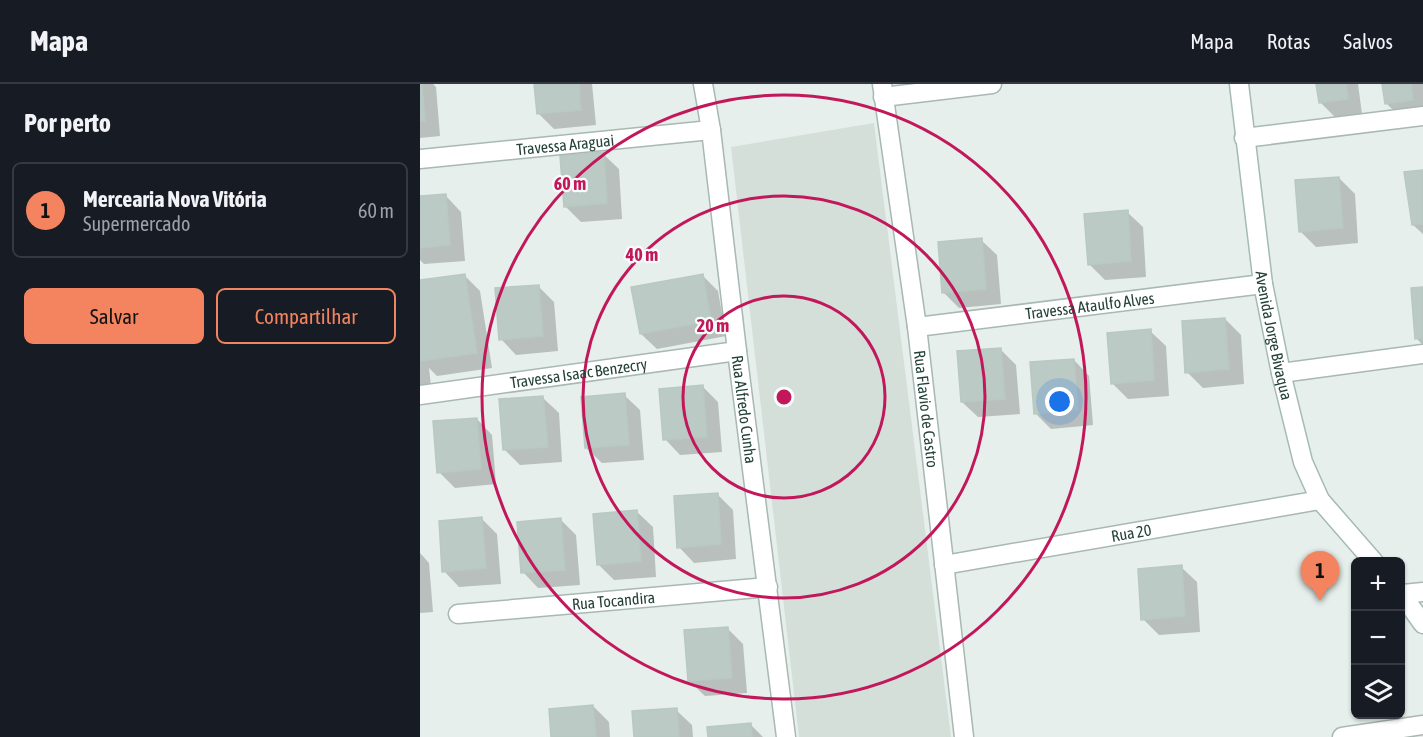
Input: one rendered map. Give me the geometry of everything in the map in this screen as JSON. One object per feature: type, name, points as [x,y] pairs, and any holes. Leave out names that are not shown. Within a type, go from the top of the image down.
[{"type":"street","name":"Rua Alfredo Cunha","points":[[703,84],[711,130],[736,351],[786,737]]},
{"type":"street","points":[[882,90],[992,84]]},
{"type":"street","name":"Avenida Jorge Bivaqua","points":[[1239,84],[1263,284],[1281,373],[1303,462],[1320,500],[1370,557]]},
{"type":"street","name":"Rua Flavio de Castro","points":[[882,90],[917,327],[964,737]]},
{"type":"street","points":[[1244,138],[1423,116]]},
{"type":"street","name":"Travessa Araguai","points":[[420,159],[711,130]]},
{"type":"street","name":"Travessa Ataulfo Alves","points":[[917,327],[1263,284]]},
{"type":"street","name":"Travessa Isaac Benzecry","points":[[420,395],[736,351]]},
{"type":"street","points":[[1281,373],[1423,354]]},
{"type":"street","name":"Rua 20","points":[[945,565],[1320,500]]},
{"type":"street","name":"Rua Tocandira","points":[[458,614],[768,587]]},
{"type":"street","points":[[1405,593],[1423,592]]},
{"type":"street","points":[[1405,597],[1423,624]]},
{"type":"street","points":[[1342,737],[1423,725]]},
{"type":"shaded area","points":[[874,123],[951,737],[799,737],[731,147]]},
{"type":"building","points":[[420,84],[422,84],[425,121],[420,121]]},
{"type":"building","points":[[534,84],[579,84],[581,110],[537,114]]},
{"type":"building","points":[[1316,84],[1346,84],[1348,99],[1319,103]]},
{"type":"building","points":[[1382,84],[1411,84],[1413,100],[1385,104]]},
{"type":"building","points":[[604,152],[607,203],[564,207],[560,156]]},
{"type":"building","points":[[1423,170],[1423,224],[1412,225],[1404,172]]},
{"type":"building","points":[[1339,177],[1343,228],[1299,232],[1295,180]]},
{"type":"building","points":[[446,194],[450,245],[420,248],[420,196]]},
{"type":"building","points":[[1128,210],[1131,261],[1088,265],[1084,214]]},
{"type":"building","points":[[982,238],[986,289],[942,293],[938,242]]},
{"type":"building","points":[[465,274],[477,353],[420,361],[420,280]]},
{"type":"building","points":[[703,274],[711,321],[640,334],[631,287]]},
{"type":"building","points":[[539,285],[543,336],[499,340],[495,288]]},
{"type":"building","points":[[1423,287],[1423,338],[1415,339],[1411,288]]},
{"type":"building","points":[[1225,318],[1229,369],[1185,373],[1182,321]]},
{"type":"building","points":[[1151,329],[1154,380],[1111,384],[1107,333]]},
{"type":"building","points":[[1001,348],[1005,399],[961,402],[957,351]]},
{"type":"building","points":[[1074,359],[1078,410],[1034,414],[1030,362]]},
{"type":"building","points":[[703,385],[707,437],[663,440],[659,389]]},
{"type":"building","points":[[625,393],[629,445],[585,448],[581,397]]},
{"type":"building","points":[[543,396],[548,447],[503,450],[499,399]]},
{"type":"building","points":[[477,418],[481,469],[437,473],[433,421]]},
{"type":"building","points":[[718,493],[721,544],[677,548],[674,496]]},
{"type":"building","points":[[637,510],[641,561],[597,565],[593,514]]},
{"type":"building","points":[[482,517],[486,568],[442,572],[439,521]]},
{"type":"building","points":[[561,518],[565,570],[521,573],[517,522]]},
{"type":"building","points":[[1182,565],[1185,616],[1141,620],[1138,569]]},
{"type":"building","points":[[728,627],[732,678],[688,681],[684,630]]},
{"type":"building","points":[[593,705],[596,737],[551,737],[549,709]]},
{"type":"building","points":[[677,708],[679,737],[634,737],[632,711]]},
{"type":"building","points":[[751,723],[752,737],[708,737],[707,727]]},
{"type":"place","name":"Mercearia Nova Vitória","points":[[1320,601]]}]
